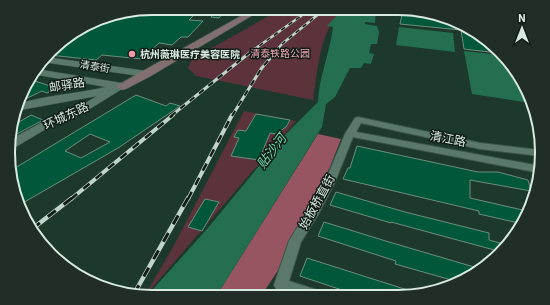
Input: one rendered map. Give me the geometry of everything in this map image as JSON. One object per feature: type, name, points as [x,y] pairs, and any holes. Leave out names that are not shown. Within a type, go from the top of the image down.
[{"type":"main road","name":"环城东路","points":[[122,86],[242,15]]},
{"type":"street","name":"清泰街","points":[[50,61],[142,74]]},
{"type":"street","name":"清泰街","points":[[40,73],[122,86]]},
{"type":"street","points":[[75,97],[88,89],[94,81]]},
{"type":"street","name":"邮驿路","points":[[23,106],[32,103],[75,97],[122,86]]},
{"type":"street","name":"环城东路","points":[[15,142],[52,121],[71,116],[122,86]]},
{"type":"street","name":"始板桥直街","points":[[296,290],[281,285],[295,241],[315,210],[330,182],[350,134],[358,120]]},
{"type":"street","name":"清江路","points":[[358,120],[480,146],[535,152]]},
{"type":"street","name":"清江路","points":[[350,134],[534,169]]},
{"type":"green space","name":"清泰铁路公园","points":[[271,15],[337,15],[329,28],[324,40],[318,63],[313,100],[196,76],[188,68],[192,59]]},
{"type":"green space","points":[[244,111],[296,121],[150,290],[148,290],[173,247]]},
{"type":"shaded area","points":[[337,15],[376,15],[375,23],[365,22],[365,24],[377,26],[379,32],[377,44],[371,44],[369,53],[374,54],[371,64],[364,63],[361,68],[350,68],[335,97],[326,104],[322,127],[219,290],[152,290],[207,229],[283,137],[318,102],[320,83],[330,46],[333,27],[327,26]]},
{"type":"shaded area","points":[[399,27],[453,33],[455,52],[396,45]]},
{"type":"shaded area","points":[[464,51],[493,54],[507,69],[517,84],[525,102],[472,94]]},
{"type":"shaded area","points":[[318,134],[341,139],[330,167],[298,228],[283,263],[265,290],[219,290]]},
{"type":"building","points":[[144,15],[194,15],[189,20],[203,21],[188,37],[181,37],[172,45],[159,43],[141,59],[102,55],[96,60],[55,56],[76,38],[108,22]]},
{"type":"building","points":[[213,15],[221,15],[219,18],[211,17]]},
{"type":"building","points":[[402,15],[442,22],[460,30],[400,24]]},
{"type":"building","points":[[461,31],[481,43],[491,52],[464,49]]},
{"type":"building","points":[[35,81],[56,88],[47,93],[42,91],[26,99]]},
{"type":"building","points":[[136,95],[166,106],[170,103],[180,106],[118,148],[24,202],[16,167]],"holes":[[[90,134],[110,142],[81,158],[65,151]]]},
{"type":"building","points":[[256,114],[290,120],[286,127],[276,134],[270,133],[259,160],[231,156],[239,138],[234,137],[238,130],[246,131]]},
{"type":"building","points":[[31,115],[43,120],[16,134],[19,122]]},
{"type":"building","points":[[357,146],[478,172],[498,172],[528,180],[530,188],[529,191],[470,180],[470,198],[522,210],[516,222],[479,214],[479,211],[343,179],[348,168],[350,168]]},
{"type":"building","points":[[336,192],[405,212],[489,233],[489,240],[501,243],[494,250],[391,223],[330,205]]},
{"type":"building","points":[[205,199],[219,202],[202,231],[188,227]]},
{"type":"building","points":[[324,222],[474,267],[451,280],[395,264],[396,261],[318,236]]},
{"type":"building","points":[[307,258],[406,290],[342,290],[300,276]]},
{"type":"railway","points":[[252,51],[302,15]]},
{"type":"railway","points":[[276,51],[282,44],[317,15]]},
{"type":"railway","points":[[171,116],[253,50]]},
{"type":"railway","points":[[232,116],[261,69],[277,50]]},
{"type":"railway","points":[[71,199],[173,115]]},
{"type":"railway","points":[[188,199],[232,115]]},
{"type":"railway","points":[[36,226],[72,198]]},
{"type":"railway","points":[[137,289],[188,198]]},
{"type":"place","name":"杭州薇琳医疗美容医院","points":[[132,54]]},
{"type":"water label","name":"贴沙河","points":[[271,151]]}]
